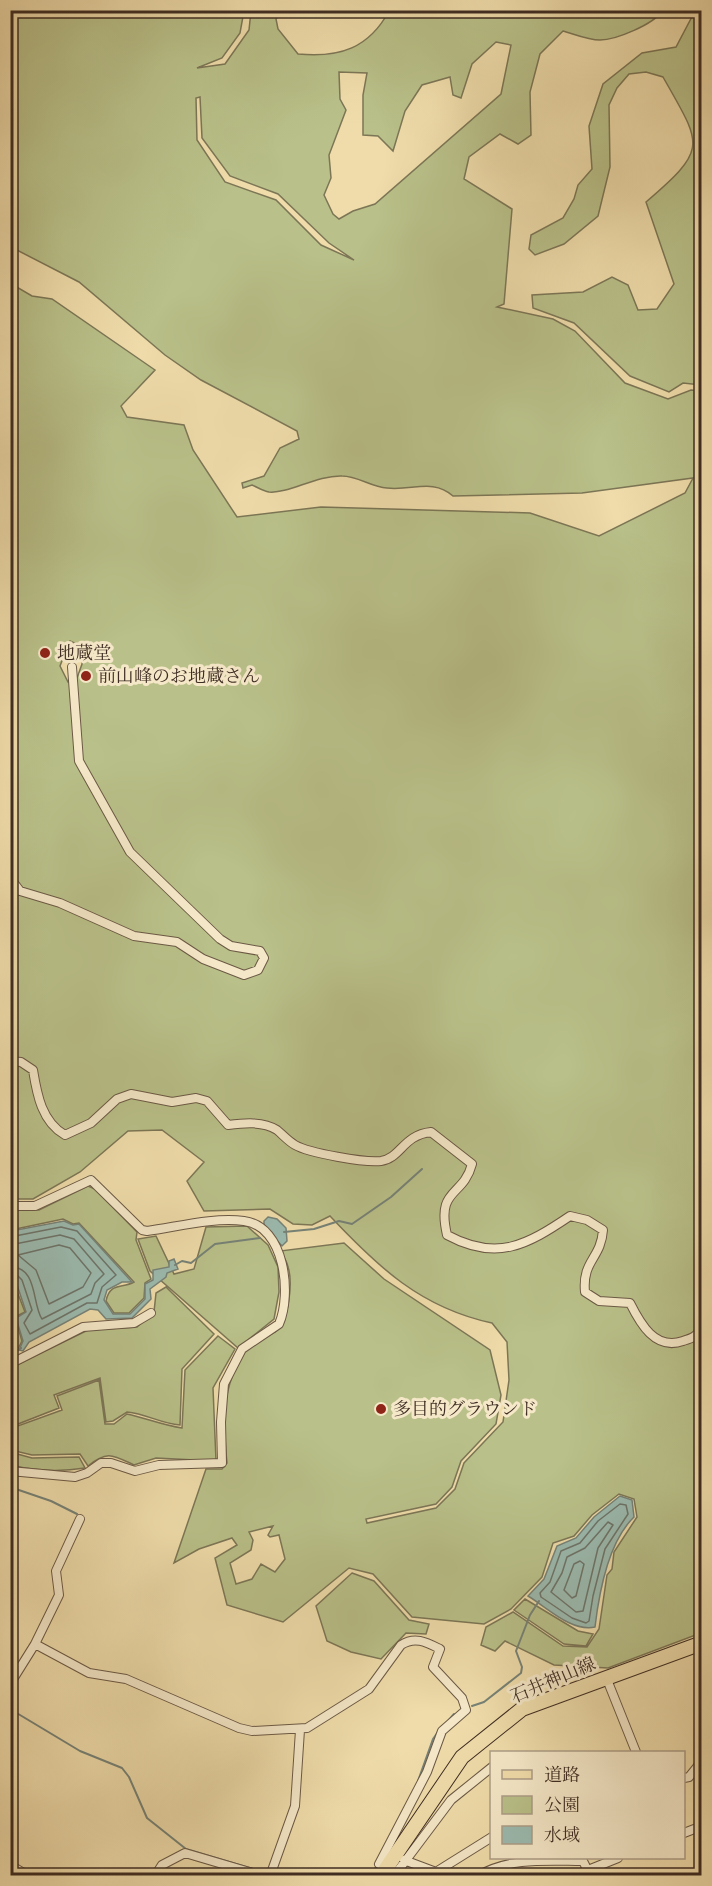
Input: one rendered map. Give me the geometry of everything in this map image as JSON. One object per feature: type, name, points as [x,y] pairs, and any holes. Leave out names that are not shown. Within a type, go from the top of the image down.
[{"type":"main road","name":"石井神山線","points":[[387,1873],[462,1757],[522,1709],[702,1642]]},
{"type":"street","points":[[10,878],[20,891],[60,903],[134,936],[177,942],[203,959],[244,975],[258,970],[264,958],[260,951],[231,946],[220,939],[130,852],[79,761],[72,667]]},
{"type":"street","points":[[10,1061],[21,1062],[33,1070],[44,1112],[52,1128],[65,1136],[91,1123],[117,1099],[131,1094],[172,1102],[196,1098],[207,1101],[228,1125],[249,1122],[275,1129],[294,1145],[316,1153],[382,1161],[394,1154],[415,1134],[431,1132],[472,1164],[468,1177],[449,1194],[442,1216],[447,1235],[462,1244],[489,1249],[526,1244],[570,1216],[587,1220],[603,1230],[602,1243],[583,1274],[585,1292],[599,1301],[630,1303],[641,1325],[655,1339],[676,1344],[697,1336],[702,1328]]},
{"type":"street","points":[[10,1206],[35,1206],[91,1180],[142,1230],[246,1221],[265,1233],[273,1245],[283,1265],[286,1284],[279,1323],[242,1349],[224,1384],[221,1422],[222,1463],[159,1465],[135,1471],[111,1463],[101,1463],[87,1473],[75,1477],[10,1471]]},
{"type":"street","points":[[10,1364],[83,1327],[134,1323],[151,1312]]},
{"type":"street","points":[[10,1684],[35,1644],[59,1595],[56,1571],[80,1518]]},
{"type":"street","points":[[35,1644],[89,1673],[126,1679],[239,1728],[252,1731],[300,1730],[312,1726],[369,1689],[401,1646],[408,1641],[415,1639],[440,1649],[433,1667],[462,1698],[466,1710],[442,1731],[427,1772],[379,1864],[387,1873],[404,1860],[451,1800],[490,1769]]},
{"type":"street","points":[[606,1677],[636,1751]]},
{"type":"street","points":[[155,1875],[162,1865],[185,1853],[269,1875],[295,1806],[300,1730]]},
{"type":"street","points":[[685,1778],[689,1777],[702,1761]]},
{"type":"street","points":[[685,1833],[702,1826]]},
{"type":"street","points":[[404,1860],[436,1872],[490,1837]]},
{"type":"street","points":[[573,1875],[613,1859]]},
{"type":"street","points":[[478,1875],[523,1861],[583,1861],[587,1869]]},
{"type":"street","points":[[10,1865],[29,1875]]},
{"type":"green space","points":[[11,11],[244,11],[240,33],[222,58],[197,68],[225,64],[249,30],[251,11],[282,11],[276,19],[278,29],[298,54],[313,55],[340,52],[352,48],[372,34],[389,11],[662,11],[643,26],[607,39],[591,39],[563,31],[540,54],[530,92],[531,135],[518,144],[500,134],[469,157],[464,179],[512,209],[504,304],[497,307],[553,319],[575,331],[625,383],[668,399],[691,390],[701,391],[701,1633],[608,1668],[554,1665],[505,1641],[495,1651],[481,1645],[486,1627],[513,1612],[563,1646],[587,1647],[599,1629],[607,1575],[612,1569],[614,1552],[637,1517],[634,1499],[619,1494],[592,1515],[574,1536],[553,1543],[542,1577],[511,1609],[484,1624],[412,1617],[373,1574],[349,1568],[283,1622],[227,1605],[215,1558],[237,1545],[232,1538],[199,1549],[174,1563],[206,1469],[222,1469],[227,1463],[226,1406],[237,1365],[248,1348],[275,1332],[284,1320],[289,1302],[290,1282],[287,1265],[280,1251],[344,1243],[384,1279],[490,1350],[501,1395],[496,1424],[461,1461],[452,1487],[436,1504],[366,1519],[367,1523],[436,1508],[455,1489],[464,1463],[503,1422],[509,1380],[507,1342],[492,1323],[443,1307],[402,1283],[366,1252],[330,1216],[312,1225],[293,1224],[270,1209],[204,1211],[187,1181],[204,1162],[162,1130],[128,1131],[80,1172],[33,1199],[11,1199],[10,283],[32,296],[52,299],[155,370],[121,406],[127,417],[184,425],[193,450],[237,517],[321,507],[530,513],[599,536],[685,493],[693,478],[582,493],[453,496],[430,486],[387,488],[342,476],[323,478],[277,492],[252,485],[243,488],[242,483],[264,476],[280,448],[299,439],[297,431],[201,380],[165,355],[79,282],[11,247]],"holes":[[[496,42],[511,45],[501,94],[375,204],[353,211],[339,219],[333,214],[324,195],[331,178],[329,155],[346,110],[340,99],[339,72],[367,73],[363,95],[363,135],[378,136],[393,151],[405,111],[422,85],[450,77],[453,95],[461,98],[472,64]],[[200,97],[202,138],[230,176],[278,194],[329,243],[354,260],[321,245],[276,200],[225,182],[197,140],[196,98]],[[70,641],[83,647],[82,664],[77,678],[68,682],[60,666]],[[273,1526],[268,1535],[270,1537],[279,1535],[285,1559],[275,1572],[261,1564],[252,1579],[236,1584],[230,1563],[251,1550],[253,1540],[249,1532]]]},
{"type":"green space","points":[[695,11],[702,11],[701,385],[683,383],[669,392],[630,376],[574,323],[533,308],[532,295],[583,292],[612,277],[628,285],[638,310],[657,309],[674,284],[646,202],[681,169],[693,145],[686,118],[663,77],[646,72],[629,74],[617,88],[609,105],[610,167],[598,216],[564,244],[535,255],[529,249],[531,235],[563,218],[574,199],[578,185],[592,169],[589,126],[603,84],[642,53],[676,47]]},
{"type":"green space","points":[[88,1186],[95,1189],[137,1232],[136,1240],[151,1279],[145,1283],[144,1298],[129,1313],[114,1313],[106,1301],[113,1288],[134,1282],[79,1223],[73,1224],[63,1219],[11,1230],[10,1210],[39,1210]]},
{"type":"green space","points":[[247,1226],[268,1245],[278,1267],[279,1292],[274,1319],[238,1348],[150,1271],[138,1239],[156,1236],[174,1274],[194,1269],[206,1227]]},
{"type":"green space","points":[[13,1281],[25,1312],[15,1317],[22,1341],[17,1351],[11,1353],[10,1282]]},
{"type":"green space","points":[[166,1287],[214,1334],[182,1369],[180,1425],[127,1412],[113,1421],[106,1422],[100,1378],[54,1395],[59,1408],[18,1424],[11,1415],[10,1368],[88,1330],[137,1327],[154,1312],[156,1293]]},
{"type":"green space","points":[[218,1336],[235,1349],[213,1388],[216,1461],[156,1458],[134,1465],[121,1459],[105,1456],[88,1466],[80,1454],[32,1455],[11,1450],[10,1420],[18,1426],[62,1410],[57,1396],[99,1380],[105,1424],[114,1424],[127,1414],[182,1428],[185,1370]]},
{"type":"green space","points":[[10,1452],[32,1458],[79,1457],[85,1468],[29,1469],[11,1465]]},
{"type":"green space","points":[[352,1573],[374,1581],[409,1620],[429,1624],[426,1634],[406,1633],[381,1659],[351,1652],[327,1641],[316,1606]]},
{"type":"green space","points":[[525,1599],[578,1631],[593,1634],[586,1646],[564,1644],[514,1610]]},
{"type":"water","points":[[268,1217],[277,1219],[286,1228],[287,1241],[282,1246],[264,1226],[264,1221]]},
{"type":"water","points":[[64,1221],[73,1225],[79,1224],[132,1282],[122,1282],[107,1290],[104,1300],[113,1314],[130,1314],[145,1299],[145,1284],[153,1280],[153,1270],[169,1267],[169,1261],[174,1259],[178,1269],[167,1273],[166,1277],[150,1289],[151,1299],[132,1318],[106,1319],[98,1310],[90,1309],[29,1342],[23,1351],[19,1350],[23,1341],[16,1318],[26,1312],[16,1282],[11,1281],[11,1231]]},
{"type":"water","points":[[620,1496],[632,1500],[634,1517],[625,1527],[612,1553],[599,1599],[595,1627],[577,1626],[560,1618],[528,1596],[544,1579],[557,1546],[576,1538],[594,1517]]},
{"type":"waterway","points":[[284,1232],[314,1229],[339,1221],[352,1224],[391,1197],[422,1169]]},
{"type":"waterway","points":[[175,1265],[182,1261],[191,1263],[215,1244],[260,1238]]},
{"type":"waterway","points":[[10,1357],[21,1348]]},
{"type":"waterway","points":[[10,1487],[51,1501],[77,1514]]},
{"type":"waterway","points":[[472,1706],[484,1702],[521,1673],[522,1667],[516,1651],[530,1615],[539,1601]]},
{"type":"waterway","points":[[10,1709],[80,1751],[122,1768],[129,1777],[147,1818],[186,1849],[267,1873]]},
{"type":"waterway","points":[[448,1721],[454,1714]]},
{"type":"waterway","points":[[418,1781],[433,1739],[440,1729]]},
{"type":"waterway","points":[[371,1876],[376,1867]]},
{"type":"place","name":"地蔵堂","points":[[45,653]]},
{"type":"place","name":"前山峰のお地蔵さん","points":[[86,676]]},
{"type":"place","name":"多目的グラウンド","points":[[381,1409]]}]
